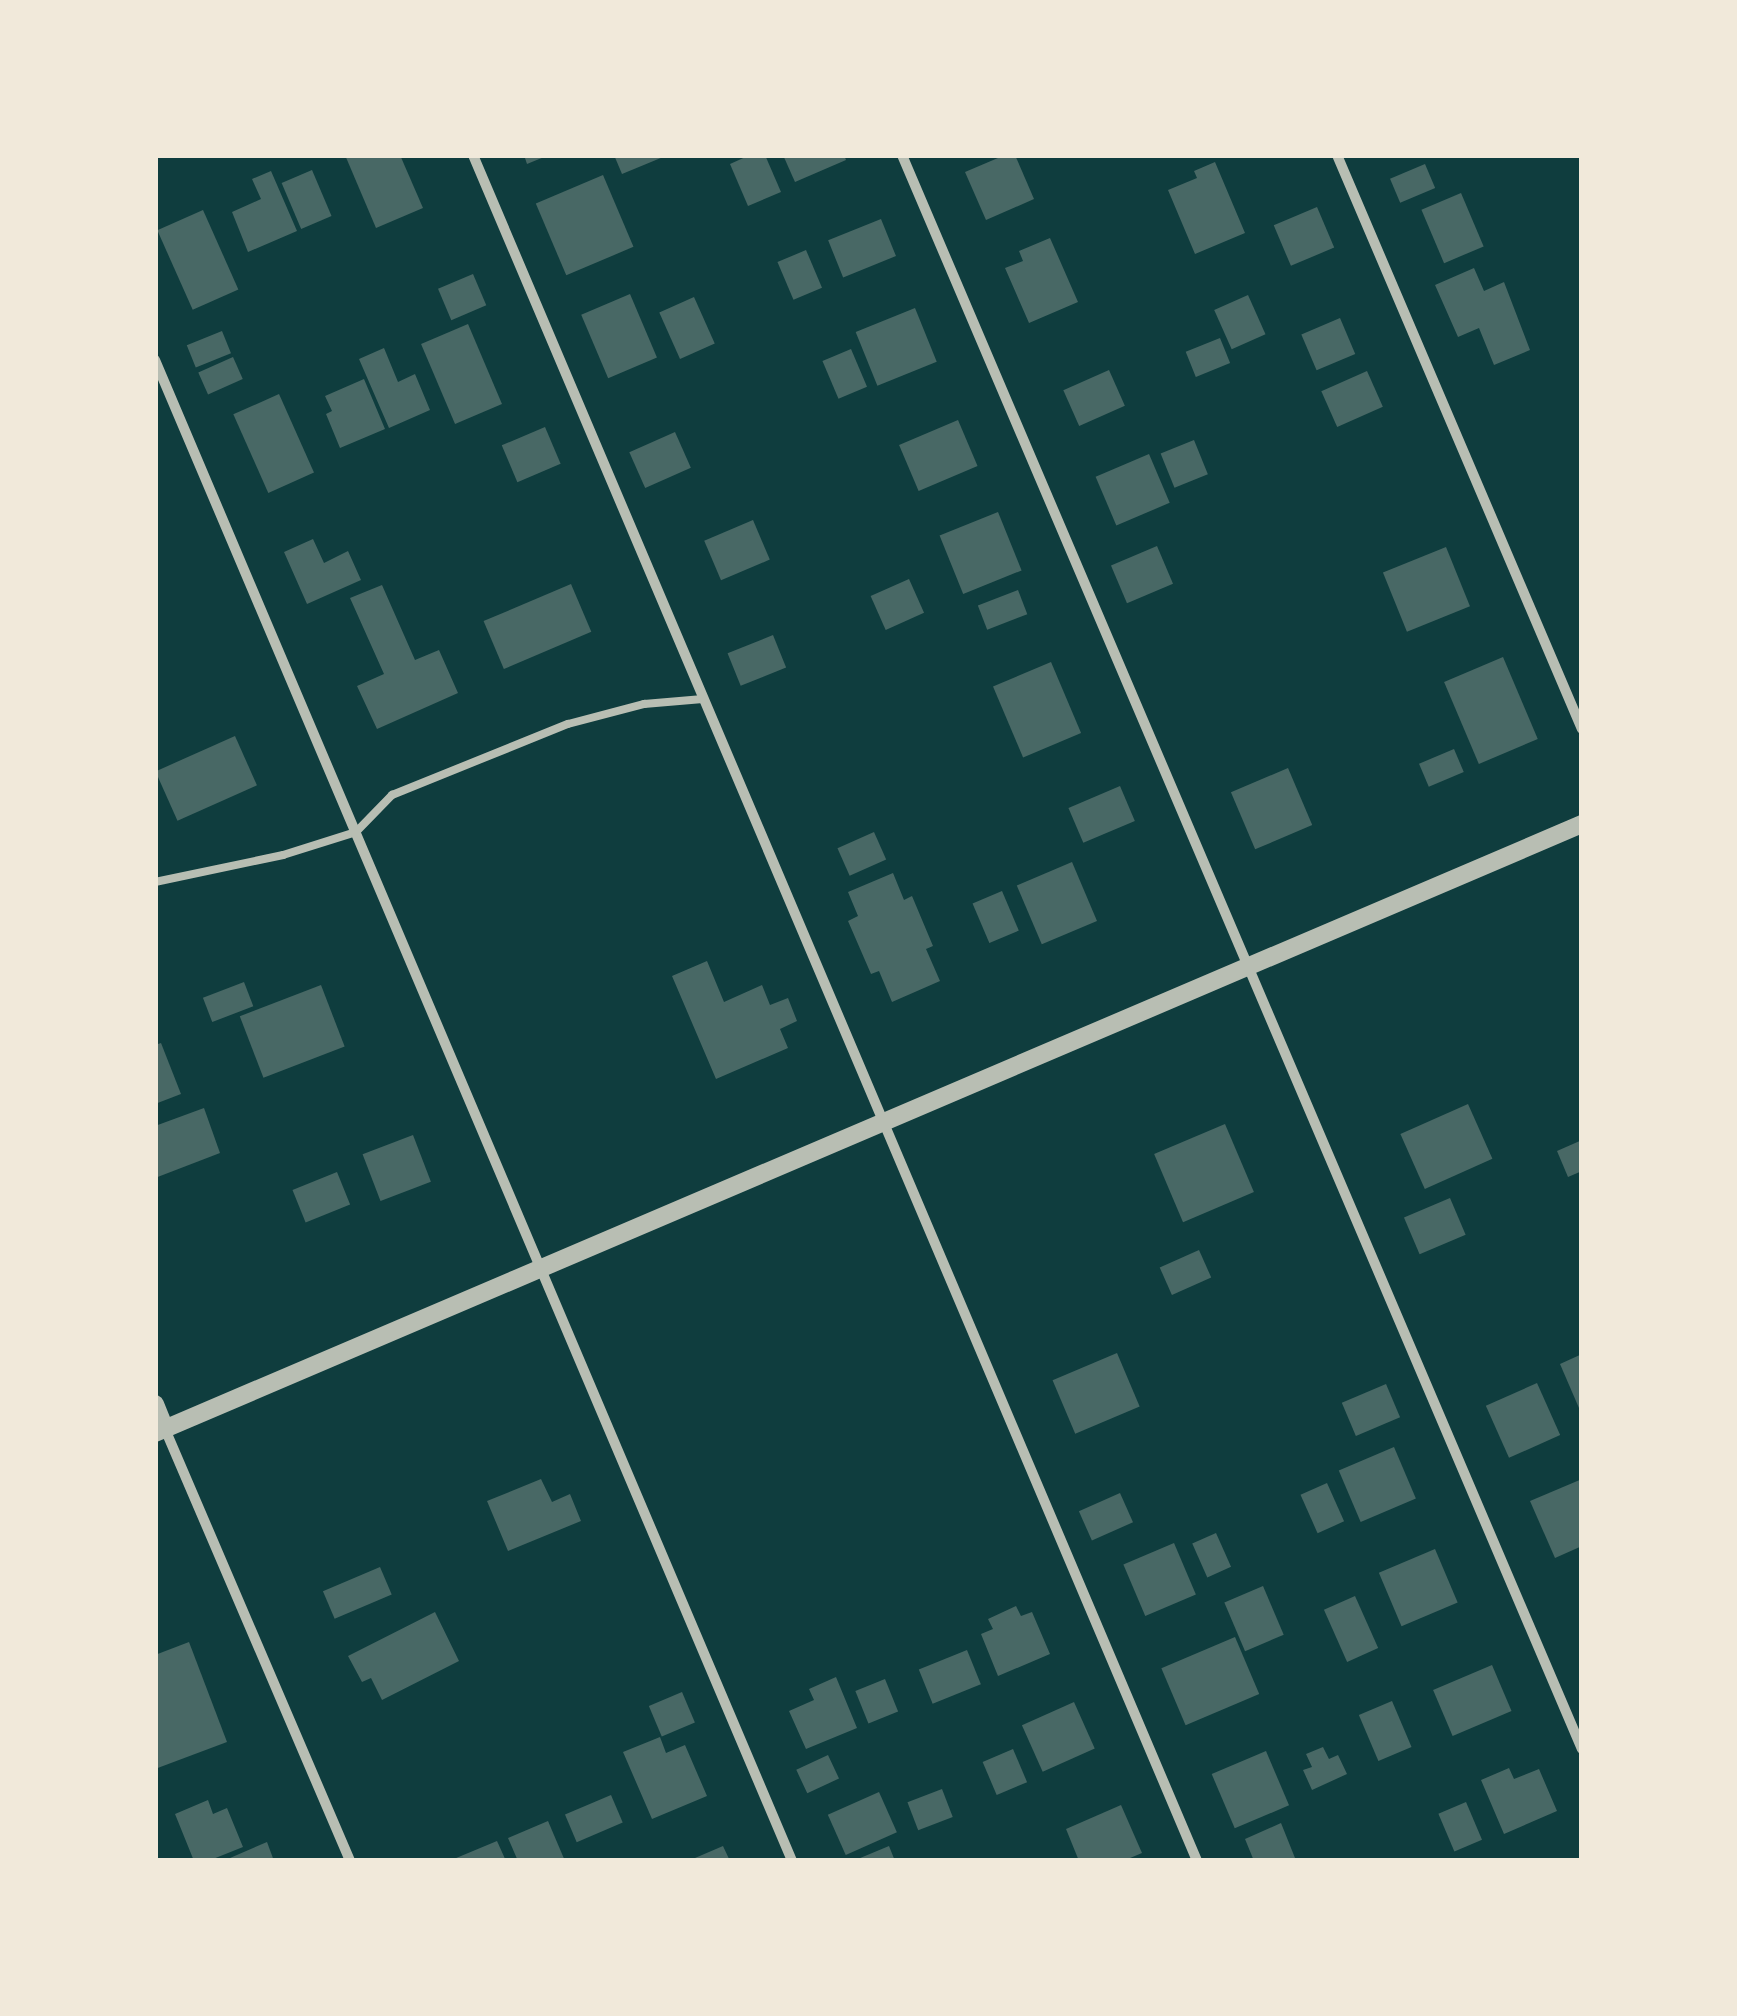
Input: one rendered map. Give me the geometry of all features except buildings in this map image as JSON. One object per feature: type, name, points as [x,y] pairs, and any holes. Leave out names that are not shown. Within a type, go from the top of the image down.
[{"type":"street","points":[[472,155],[1197,1861]]},
{"type":"street","points":[[902,155],[1582,1750]]},
{"type":"street","points":[[1337,155],[1582,729]]},
{"type":"street","points":[[155,360],[792,1861]]},
{"type":"street","points":[[160,1431],[1582,824]]},
{"type":"street","points":[[155,1404],[160,1431],[350,1861]]},
{"type":"lane","points":[[155,882],[282,855],[356,832],[392,795],[550,730],[644,704],[703,699]]}]
